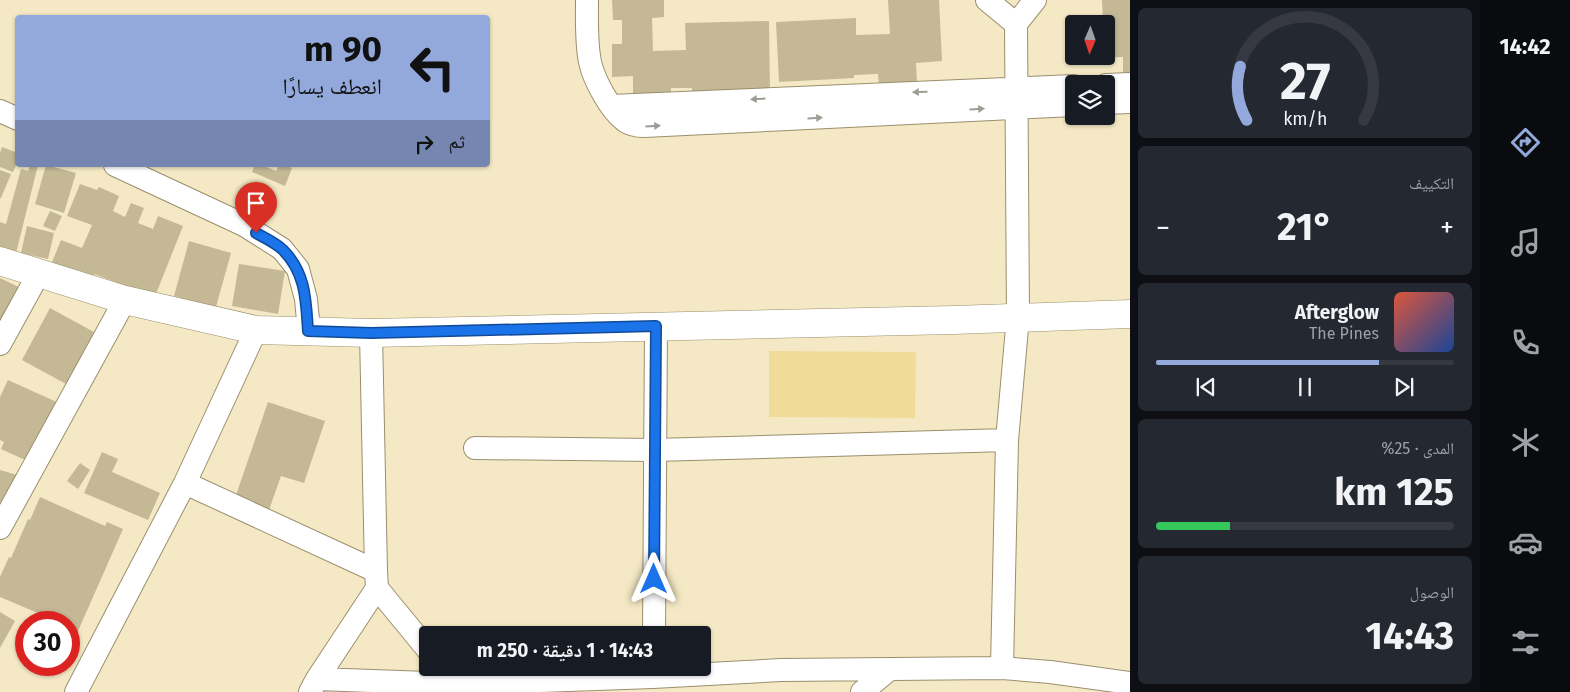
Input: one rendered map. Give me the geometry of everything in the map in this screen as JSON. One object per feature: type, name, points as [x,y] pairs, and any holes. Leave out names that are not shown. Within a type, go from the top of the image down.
[{"type":"main road","points":[[0,261],[125,300],[256,330],[371,333],[1130,314]]},
{"type":"street","points":[[587,0],[589,60],[596,81],[611,106],[627,122],[644,126],[1017,98],[1065,88]]},
{"type":"street","points":[[987,0],[1016,24]]},
{"type":"street","points":[[1002,668],[1007,440],[1018,317],[1016,24],[1035,0]]},
{"type":"street","points":[[1115,85],[1130,84]]},
{"type":"street","points":[[1017,98],[1065,104]]},
{"type":"street","points":[[1115,103],[1130,102]]},
{"type":"street","points":[[0,111],[15,118]]},
{"type":"street","points":[[119,167],[244,225],[282,249],[298,269],[306,299],[308,331]]},
{"type":"street","points":[[0,344],[39,274]]},
{"type":"street","points":[[0,528],[125,300]]},
{"type":"street","points":[[654,626],[656,326]]},
{"type":"street","points":[[76,692],[185,483],[256,330]]},
{"type":"street","points":[[313,685],[376,580],[371,333]]},
{"type":"street","points":[[475,448],[655,450],[1007,440]]},
{"type":"street","points":[[185,483],[376,580],[419,638]]},
{"type":"street","points":[[313,685],[448,676],[655,678],[781,670],[1002,668],[1050,672],[1130,683]]},
{"type":"street","points":[[862,692],[890,669]]},
{"type":"shaded area","points":[[769,351],[916,352],[915,418],[769,417]]},
{"type":"building","points":[[612,0],[664,0],[664,17],[652,18],[653,51],[686,50],[685,23],[769,21],[770,93],[692,95],[692,88],[671,88],[671,99],[633,100],[633,76],[612,77],[612,44],[622,44],[622,20],[613,20]]},
{"type":"building","points":[[888,0],[939,0],[942,61],[916,63],[917,84],[879,86],[878,74],[854,75],[854,78],[779,82],[776,22],[856,18],[856,35],[890,34]]},
{"type":"building","points":[[1102,0],[1130,0],[1130,77],[1123,77],[1123,57],[1115,57],[1115,15],[1103,15]]},
{"type":"building","points":[[2,147],[15,152],[15,167],[13,172],[0,167]]},
{"type":"building","points":[[29,167],[38,167],[14,261],[0,258],[0,222],[6,224],[21,169],[28,171]]},
{"type":"building","points":[[45,167],[54,167],[76,173],[64,213],[35,204]]},
{"type":"building","points":[[254,167],[267,167],[276,171],[278,167],[292,168],[285,186],[252,172]]},
{"type":"building","points":[[0,170],[11,174],[1,198],[0,198]]},
{"type":"building","points":[[80,184],[97,190],[99,187],[119,196],[113,211],[125,217],[131,203],[144,208],[138,223],[153,229],[158,216],[183,226],[152,304],[118,283],[94,274],[91,283],[50,267],[61,240],[82,248],[92,225],[67,216]]},
{"type":"building","points":[[50,211],[62,216],[55,231],[43,226]]},
{"type":"building","points":[[27,226],[54,233],[48,259],[21,253]]},
{"type":"building","points":[[189,241],[231,253],[216,307],[174,296]]},
{"type":"building","points":[[239,264],[285,271],[278,314],[232,306]]},
{"type":"building","points":[[0,278],[31,293],[0,324]]},
{"type":"building","points":[[50,308],[94,332],[66,384],[22,360]]},
{"type":"building","points":[[8,380],[61,404],[34,464],[1,449],[4,442],[0,440],[0,397]]},
{"type":"building","points":[[268,402],[325,421],[304,483],[281,476],[269,510],[235,498]]},
{"type":"building","points":[[102,452],[118,459],[112,472],[160,493],[148,520],[84,493]]},
{"type":"building","points":[[80,463],[90,470],[78,489],[67,481]]},
{"type":"building","points":[[0,470],[21,476],[0,505]]},
{"type":"building","points":[[40,497],[105,526],[107,522],[123,529],[80,626],[80,611],[33,611],[0,597],[0,577],[9,557],[11,558],[28,519],[30,520]]},
{"type":"building","points":[[0,612],[15,621],[0,648]]},
{"type":"route","points":[[256,233],[282,249],[298,269],[306,299],[308,331],[371,333],[656,326],[654,579]]}]
